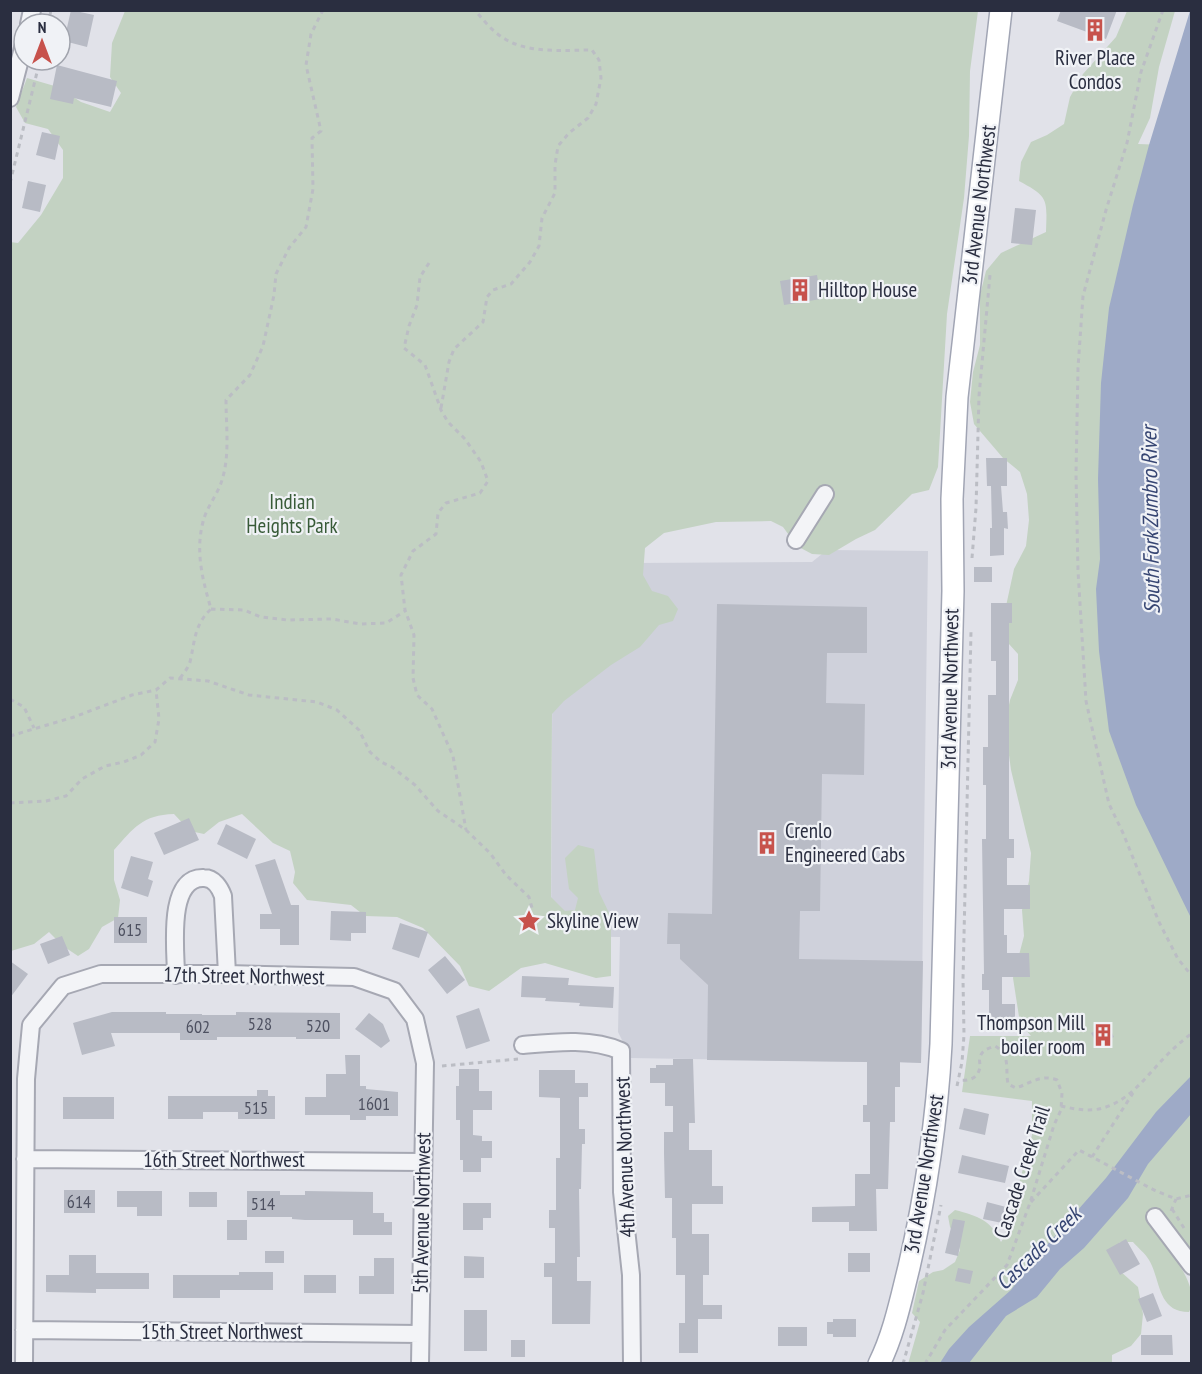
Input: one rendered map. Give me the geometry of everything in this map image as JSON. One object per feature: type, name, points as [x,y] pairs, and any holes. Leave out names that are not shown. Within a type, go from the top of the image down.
[{"type":"main road","name":"3rd Avenue Northwest","points":[[879,1364],[899,1306],[917,1232],[938,1094],[949,738],[952,500],[957,397],[1001,10]]},
{"type":"street","points":[[10,98],[17,72]]},
{"type":"street","points":[[796,540],[825,494]]},
{"type":"street","points":[[176,975],[176,905],[185,887],[198,878],[211,879],[224,896],[227,974]]},
{"type":"street","name":"17th Street Northwest","points":[[25,1159],[26,1079],[32,1025],[63,986],[101,974],[354,977],[394,991],[415,1019],[434,1064]]},
{"type":"street","name":"4th Avenue Northwest","points":[[523,1052],[564,1041],[607,1045],[621,1051],[622,1192],[632,1275],[632,1364]]},
{"type":"street","name":"5th Avenue Northwest","points":[[420,1364],[423,1162],[434,1064]]},
{"type":"street","points":[[24,1364],[25,1159]]},
{"type":"street","name":"16th Street Northwest","points":[[25,1159],[423,1162]]},
{"type":"street","points":[[1155,1217],[1191,1266]]},
{"type":"street","name":"15th Street Northwest","points":[[24,1330],[420,1334]]},
{"type":"path","points":[[211,609],[202,577],[199,549],[203,521],[223,479],[226,452],[226,400],[250,375],[263,346],[276,274],[289,248],[306,227],[313,189],[312,138],[321,131],[306,65],[311,34],[323,10]]},
{"type":"path","points":[[441,410],[449,362],[454,349],[483,322],[487,297],[494,290],[511,284],[530,262],[539,246],[542,218],[555,193],[558,146],[588,118],[596,104],[601,78],[599,60],[592,50],[559,51],[523,46],[505,39],[475,10]]},
{"type":"path","points":[[1163,10],[1141,72],[1127,143],[1083,296],[1076,439],[1078,571],[1086,701],[1106,793],[1159,922],[1178,959],[1191,976]]},
{"type":"path","points":[[10,183],[37,72]]},
{"type":"path","points":[[429,263],[420,277],[417,305],[404,348],[425,365],[441,410],[448,422],[465,439],[482,462],[488,481],[480,493],[446,503],[438,513],[436,534],[413,551],[401,575],[405,610],[414,635],[413,678],[417,695],[432,709],[453,756],[466,830]]},
{"type":"path","points":[[971,565],[976,508],[979,396],[991,268]]},
{"type":"path","points":[[180,678],[189,664],[195,632],[203,617],[211,609],[243,610],[261,617],[287,620],[332,619],[360,624],[386,623],[405,610]]},
{"type":"path","name":"Cascade Creek Trail","points":[[925,1364],[945,1330],[1006,1265],[1030,1203],[1061,1106],[1062,1093],[1057,1080],[1048,1077],[1037,1078],[1016,1088],[1008,1084],[1004,1051],[995,1046],[986,1049],[980,1056],[980,1068],[976,1076],[967,1081],[958,1080],[964,1035],[963,979],[971,629]]},
{"type":"path","points":[[10,736],[75,717],[132,695],[156,690],[170,678],[208,681],[249,695],[317,702],[337,710],[359,730],[370,752],[415,785],[438,811],[466,830],[490,853],[506,875],[529,897],[532,908],[528,919]]},
{"type":"path","points":[[10,803],[46,801],[66,796],[82,779],[105,766],[141,755],[155,742],[159,719],[156,690]]},
{"type":"path","points":[[10,699],[24,707],[34,728]]},
{"type":"path","points":[[1094,1158],[1134,1091],[1191,1033]]},
{"type":"path","points":[[434,1064],[523,1052]]},
{"type":"path","points":[[1061,1106],[1081,1110],[1102,1108],[1134,1091]]},
{"type":"path","points":[[1030,1203],[1079,1150],[1154,1190],[1176,1199],[1191,1195]]},
{"type":"path","points":[[1172,1209],[1185,1228]]},
{"type":"shaded area","points":[[827,550],[928,551],[921,1063],[631,1058],[618,1032],[620,937],[551,936],[553,555],[633,563],[812,562]]},
{"type":"green space","name":"Indian Heights Park","points":[[125,11],[978,11],[970,71],[969,136],[964,198],[947,314],[938,467],[929,490],[912,494],[875,530],[829,555],[812,554],[797,546],[783,527],[771,521],[716,522],[664,533],[645,548],[643,575],[652,591],[668,596],[678,609],[673,621],[659,625],[640,647],[611,665],[564,701],[552,714],[551,897],[565,911],[575,910],[578,898],[569,889],[565,858],[578,845],[594,849],[599,892],[611,917],[611,976],[596,978],[545,963],[521,968],[489,991],[469,986],[460,966],[423,928],[397,917],[365,916],[351,905],[307,900],[293,883],[295,872],[290,851],[273,843],[242,814],[219,822],[204,834],[190,831],[174,814],[146,820],[133,829],[114,850],[114,880],[120,900],[118,918],[102,927],[89,949],[78,956],[63,946],[49,932],[34,944],[11,951],[10,242],[18,243],[41,215],[63,178],[63,150],[48,129],[25,123],[16,107],[27,78],[58,87],[81,102],[110,112],[121,93],[110,77],[112,43]]},
{"type":"green space","points":[[1127,11],[1175,11],[1159,67],[1150,118],[1138,144],[1192,146],[1173,262],[1192,798],[1191,1252],[1174,1256],[1189,1283],[1192,1305],[1189,1312],[1171,1307],[1165,1301],[1146,1255],[1133,1242],[1120,1242],[1113,1255],[1120,1271],[1138,1287],[1143,1314],[1141,1334],[1131,1346],[1112,1355],[1112,1363],[908,1364],[920,1322],[912,1313],[919,1281],[955,1262],[960,1250],[948,1216],[955,1210],[977,1217],[993,1229],[1001,1242],[1005,1236],[1032,1135],[1032,1101],[962,1092],[970,1036],[1031,1036],[1020,1023],[1013,978],[1024,936],[1022,910],[1029,881],[1031,853],[1011,770],[1005,725],[1010,700],[1018,680],[1018,654],[1000,634],[1014,569],[1026,546],[1029,520],[1027,494],[1020,472],[1003,458],[974,424],[970,402],[973,372],[980,345],[980,295],[986,271],[1001,253],[1046,232],[1044,200],[1036,191],[1019,181],[1021,162],[1031,142],[1064,124],[1070,97],[1083,74],[1116,37]]},
{"type":"water","name":"South Fork Zumbro River","points":[[1190,11],[1192,11],[1191,918],[1136,805],[1109,731],[1099,651],[1096,589],[1100,559],[1098,479],[1101,383],[1109,308],[1149,145]]},
{"type":"water","points":[[1191,1076],[1191,1114],[1148,1164],[1128,1198],[1084,1248],[1060,1269],[1037,1297],[1006,1316],[969,1363],[940,1363],[969,1327],[1011,1290],[1032,1262],[1106,1178],[1156,1112]]},
{"type":"building","points":[[71,10],[94,15],[87,47],[72,43]]},
{"type":"building","name":"River Place Condos","points":[[1061,10],[1117,10],[1106,39],[1057,21]]},
{"type":"building","points":[[72,69],[117,81],[111,107],[74,98],[73,104],[50,99],[56,72],[72,72]]},
{"type":"building","points":[[42,132],[60,136],[55,160],[36,155]]},
{"type":"building","points":[[28,181],[46,185],[40,212],[22,208]]},
{"type":"building","points":[[1015,208],[1036,210],[1032,245],[1011,243]]},
{"type":"building","name":"Hilltop House","points":[[817,275],[821,299],[784,305],[780,281]]},
{"type":"building","points":[[986,458],[1007,458],[1007,486],[1001,486],[1003,512],[1007,512],[1008,529],[1004,528],[1004,555],[990,556],[991,486],[987,486]]},
{"type":"building","points":[[974,567],[992,567],[992,582],[974,582]]},
{"type":"building","points":[[991,603],[1012,603],[1012,623],[1009,623],[1009,839],[1014,839],[1014,858],[1007,858],[1007,885],[1030,885],[1030,909],[1004,909],[1007,953],[1029,953],[1030,977],[1002,977],[1002,1004],[1015,1004],[1015,1020],[989,1020],[989,990],[982,990],[982,974],[984,974],[982,839],[986,839],[983,747],[988,747],[988,695],[996,695],[996,661],[991,661]]},
{"type":"building","name":"Crenlo Engineered Cabs","points":[[717,604],[867,607],[867,653],[827,653],[826,703],[865,704],[864,775],[822,774],[820,911],[800,911],[799,959],[923,961],[921,1063],[900,1062],[900,1087],[895,1087],[895,1122],[890,1122],[888,1189],[876,1189],[877,1231],[849,1231],[849,1222],[812,1222],[812,1207],[855,1206],[855,1174],[870,1174],[870,1122],[863,1122],[863,1105],[867,1105],[867,1062],[707,1060],[708,985],[680,959],[680,944],[667,944],[668,913],[712,914]]},
{"type":"building","points":[[189,818],[199,840],[164,855],[154,833]]},
{"type":"building","points":[[226,824],[256,839],[247,859],[217,844]]},
{"type":"building","points":[[131,856],[153,862],[148,879],[153,881],[148,897],[121,888]]},
{"type":"building","points":[[275,859],[291,905],[299,905],[299,945],[280,945],[280,929],[260,929],[260,914],[272,914],[255,865]]},
{"type":"building","points":[[331,911],[366,912],[366,933],[351,933],[351,941],[330,940]]},
{"type":"building","points":[[114,917],[147,917],[147,943],[114,943]]},
{"type":"building","points":[[400,923],[428,932],[419,958],[392,949]]},
{"type":"building","points":[[62,936],[70,955],[48,964],[40,944]]},
{"type":"building","points":[[445,956],[465,980],[447,994],[428,970]]},
{"type":"building","points":[[10,961],[28,974],[10,998]]},
{"type":"building","points":[[522,976],[569,978],[568,985],[614,987],[613,1008],[579,1006],[580,1003],[521,997]]},
{"type":"building","points":[[479,1008],[490,1041],[466,1049],[456,1016]]},
{"type":"building","points":[[112,1012],[202,1015],[236,1015],[236,1012],[340,1013],[340,1039],[217,1037],[217,1040],[180,1040],[180,1033],[111,1033],[115,1046],[82,1055],[73,1023]]},
{"type":"building","points":[[369,1013],[383,1024],[390,1041],[381,1048],[355,1029]]},
{"type":"building","name":"Thompson Mill boiler room","points":[[1108,1025],[1114,1037],[1097,1044],[1091,1033]]},
{"type":"building","points":[[345,1055],[360,1055],[360,1086],[366,1086],[366,1089],[398,1092],[398,1116],[366,1116],[366,1120],[350,1120],[350,1115],[305,1115],[305,1097],[326,1097],[326,1074],[346,1074]]},
{"type":"building","points":[[673,1059],[693,1059],[695,1123],[689,1123],[689,1150],[712,1150],[712,1186],[723,1186],[723,1204],[692,1204],[692,1234],[709,1234],[709,1275],[703,1275],[703,1305],[722,1305],[722,1319],[698,1319],[698,1353],[679,1353],[679,1323],[685,1323],[685,1275],[676,1275],[676,1238],[672,1238],[672,1198],[665,1198],[664,1132],[673,1132],[673,1106],[665,1106],[665,1083],[650,1083],[650,1068],[656,1068],[656,1065],[673,1065]]},
{"type":"building","points":[[459,1069],[479,1069],[479,1091],[492,1091],[492,1110],[473,1110],[473,1135],[482,1136],[482,1141],[492,1141],[492,1158],[481,1158],[481,1172],[463,1172],[463,1160],[460,1160],[460,1120],[456,1120],[456,1086],[459,1086]]},
{"type":"building","points":[[539,1070],[575,1070],[575,1083],[588,1083],[588,1097],[579,1097],[579,1129],[585,1129],[585,1144],[582,1144],[581,1189],[579,1189],[580,1257],[577,1257],[577,1281],[591,1281],[590,1324],[552,1324],[552,1277],[544,1277],[544,1263],[555,1263],[555,1228],[549,1228],[549,1210],[556,1210],[556,1158],[560,1158],[560,1098],[539,1097]]},
{"type":"building","points":[[257,1090],[268,1090],[268,1096],[275,1096],[275,1119],[238,1119],[238,1112],[203,1112],[203,1119],[168,1119],[168,1096],[257,1096]]},
{"type":"building","points":[[63,1097],[114,1097],[114,1119],[63,1119]]},
{"type":"building","points":[[964,1108],[989,1114],[985,1135],[959,1129]]},
{"type":"building","points":[[962,1155],[1009,1166],[1005,1183],[958,1173]]},
{"type":"building","points":[[64,1190],[95,1190],[95,1213],[64,1213]]},
{"type":"building","points":[[117,1191],[162,1191],[162,1216],[137,1216],[137,1207],[117,1207]]},
{"type":"building","points":[[247,1191],[280,1191],[280,1195],[305,1195],[305,1191],[373,1192],[373,1213],[384,1213],[384,1222],[392,1222],[392,1235],[353,1235],[353,1220],[247,1217]]},
{"type":"building","points":[[189,1192],[217,1192],[217,1207],[189,1207]]},
{"type":"building","points":[[987,1202],[1006,1207],[1002,1223],[983,1219]]},
{"type":"building","points":[[463,1203],[491,1203],[491,1218],[483,1218],[483,1230],[463,1230]]},
{"type":"building","points":[[953,1219],[965,1221],[958,1256],[945,1253]]},
{"type":"building","points":[[227,1220],[247,1220],[247,1240],[227,1240]]},
{"type":"building","points":[[1126,1239],[1140,1264],[1120,1275],[1106,1250]]},
{"type":"building","points":[[265,1251],[284,1251],[284,1263],[265,1263]]},
{"type":"building","points":[[848,1253],[870,1253],[870,1272],[848,1272]]},
{"type":"building","points":[[69,1255],[96,1255],[96,1273],[149,1273],[149,1289],[96,1289],[96,1293],[46,1292],[46,1275],[69,1275]]},
{"type":"building","points":[[464,1256],[484,1257],[484,1278],[464,1278]]},
{"type":"building","points":[[374,1258],[394,1258],[394,1294],[359,1294],[359,1276],[374,1276]]},
{"type":"building","points":[[958,1268],[973,1271],[970,1284],[955,1281]]},
{"type":"building","points":[[239,1272],[273,1272],[273,1290],[220,1290],[220,1298],[173,1298],[173,1275],[239,1275]]},
{"type":"building","points":[[304,1275],[336,1275],[336,1293],[304,1293]]},
{"type":"building","points":[[1153,1293],[1162,1316],[1147,1322],[1138,1299]]},
{"type":"building","points":[[464,1310],[487,1310],[487,1351],[464,1351]]},
{"type":"building","points":[[833,1319],[856,1319],[856,1337],[833,1337],[833,1334],[827,1334],[827,1322],[833,1322]]},
{"type":"building","points":[[778,1327],[807,1327],[807,1346],[778,1346]]},
{"type":"building","points":[[1141,1335],[1172,1335],[1173,1355],[1141,1355]]},
{"type":"building","points":[[511,1340],[525,1340],[525,1357],[511,1357]]},
{"type":"place","name":"River Place Condos","points":[[1095,30]]},
{"type":"place","name":"Hilltop House","points":[[800,290]]},
{"type":"place","name":"Crenlo Engineered Cabs","points":[[767,843]]},
{"type":"place","name":"Skyline View","points":[[529,921]]},
{"type":"place","name":"Thompson Mill boiler room","points":[[1103,1035]]},
{"type":"water label","name":"Cascade Creek","points":[[1038,1248]]}]
